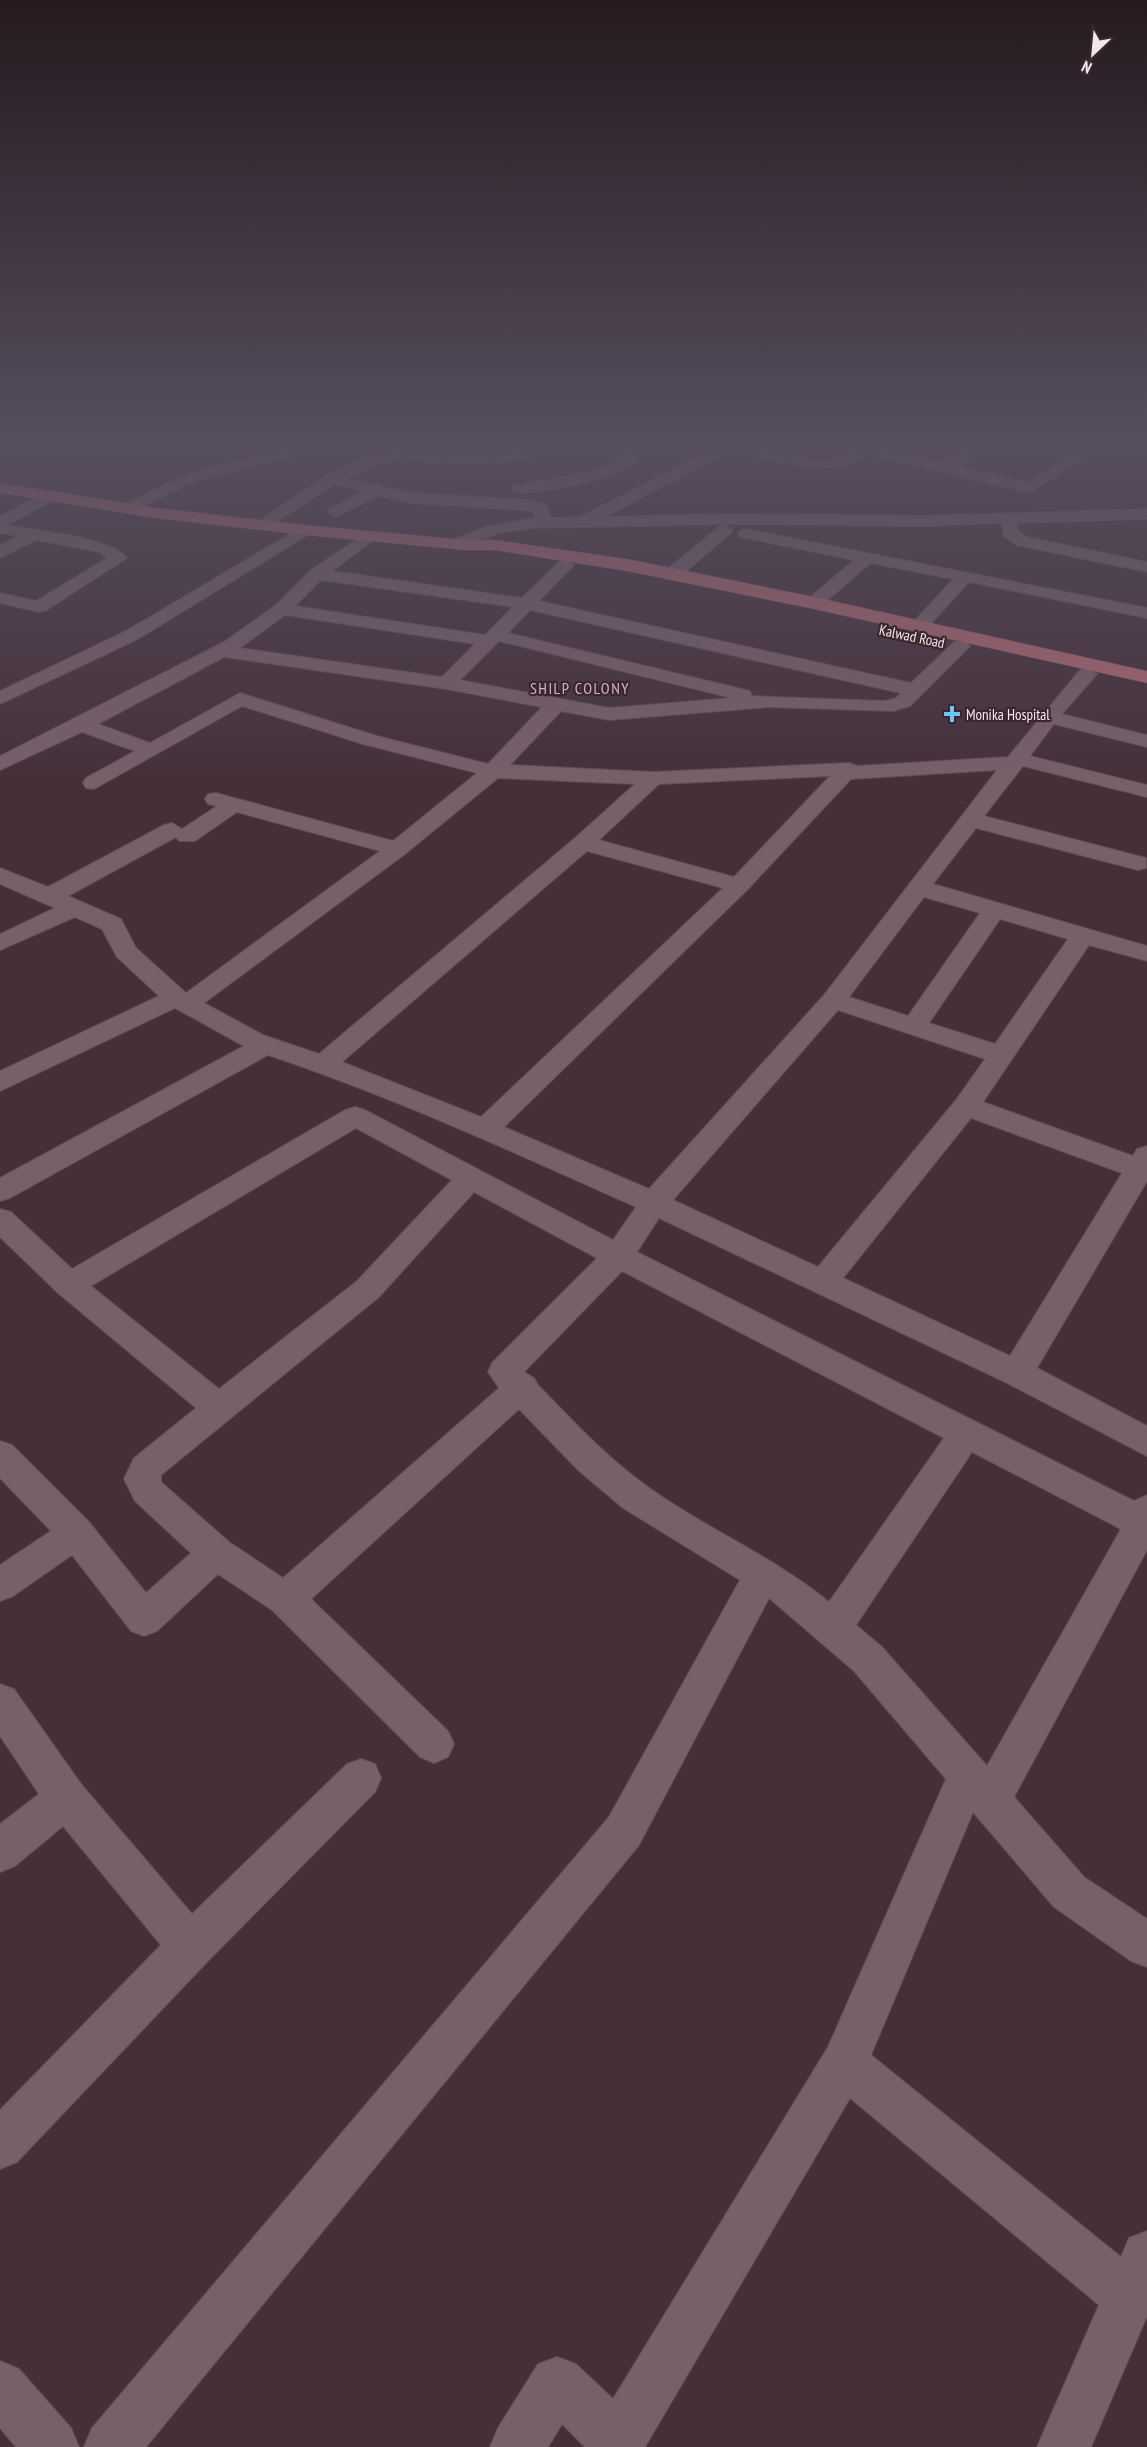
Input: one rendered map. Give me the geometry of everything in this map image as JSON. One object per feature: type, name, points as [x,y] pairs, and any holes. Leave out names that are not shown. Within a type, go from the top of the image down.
[{"type":"main road","name":"Kalwad Road","points":[[519,557],[961,646],[1147,687]]},
{"type":"main road","name":"Kalwad Road","points":[[569,557],[672,574],[814,603],[1147,677]]},
{"type":"street","points":[[0,598],[39,607],[117,557]]},
{"type":"street","points":[[1,696],[132,634],[260,557]]},
{"type":"street","points":[[0,764],[81,725],[222,651],[282,609],[317,574],[340,557]]},
{"type":"street","points":[[672,574],[691,557]]},
{"type":"street","points":[[814,603],[867,557]]},
{"type":"street","points":[[874,557],[1147,613]]},
{"type":"street","points":[[1100,557],[1147,567]]},
{"type":"street","points":[[446,683],[566,565]]},
{"type":"street","points":[[317,574],[527,604],[915,690]]},
{"type":"street","points":[[919,626],[965,576]]},
{"type":"street","points":[[1045,610],[1058,596]]},
{"type":"street","points":[[282,609],[492,638],[769,701]]},
{"type":"street","points":[[222,651],[446,683],[609,714],[769,701],[886,707],[903,702],[961,646]]},
{"type":"street","points":[[1088,674],[1049,717],[973,820],[833,1000],[654,1203],[618,1256],[504,1372],[522,1387],[591,1461],[636,1498],[787,1590],[833,1627],[868,1659],[1070,1892],[1147,1946]]},
{"type":"street","points":[[94,783],[240,699],[370,740],[626,803]]},
{"type":"street","points":[[0,1082],[181,1001],[397,849],[500,772],[556,704]]},
{"type":"street","points":[[1049,717],[1147,741]]},
{"type":"street","points":[[81,725],[151,750]]},
{"type":"street","points":[[845,773],[1017,761],[1147,791]]},
{"type":"street","points":[[485,1129],[739,885],[849,769],[653,778],[500,772]]},
{"type":"street","points":[[323,1064],[583,843],[653,778]]},
{"type":"street","points":[[0,943],[63,902],[179,833],[225,802],[397,849]]},
{"type":"street","points":[[973,820],[1138,863]]},
{"type":"street","points":[[583,843],[739,885]]},
{"type":"street","points":[[0,875],[112,924],[126,952],[181,1001],[254,1041],[323,1064],[485,1129],[654,1203],[1017,1373],[1147,1442]]},
{"type":"street","points":[[920,888],[1147,954]]},
{"type":"street","points":[[914,1027],[995,909]]},
{"type":"street","points":[[824,1281],[966,1107],[1083,934]]},
{"type":"street","points":[[833,1000],[1000,1055]]},
{"type":"street","points":[[0,1191],[266,1045]]},
{"type":"street","points":[[966,1107],[1145,1165],[1017,1373]]},
{"type":"street","points":[[69,1285],[355,1116],[618,1256],[966,1433],[1145,1517],[979,1787],[844,2063],[621,2444],[557,2383],[518,2447]]},
{"type":"street","points":[[434,1744],[285,1599],[216,1553],[147,1491],[142,1479],[146,1468],[154,1460],[368,1289],[470,1178]]},
{"type":"street","points":[[0,1220],[69,1285],[219,1408]]},
{"type":"street","points":[[285,1599],[522,1387]]},
{"type":"street","points":[[833,1627],[966,1433]]},
{"type":"street","points":[[0,1455],[76,1533],[144,1619],[216,1553]]},
{"type":"street","points":[[0,1585],[76,1533]]},
{"type":"street","points":[[111,2447],[624,1831],[762,1575]]},
{"type":"street","points":[[0,1702],[66,1798],[191,1946]]},
{"type":"street","points":[[0,2145],[191,1946],[361,1778]]},
{"type":"street","points":[[0,1851],[66,1798]]},
{"type":"street","points":[[844,2063],[1138,2277],[1064,2447]]},
{"type":"street","points":[[0,2388],[52,2447]]},
{"type":"place","name":"Monika Hospital","points":[[952,714]]},
{"type":"district","name":"SHILP COLONY","points":[[580,688]]}]
